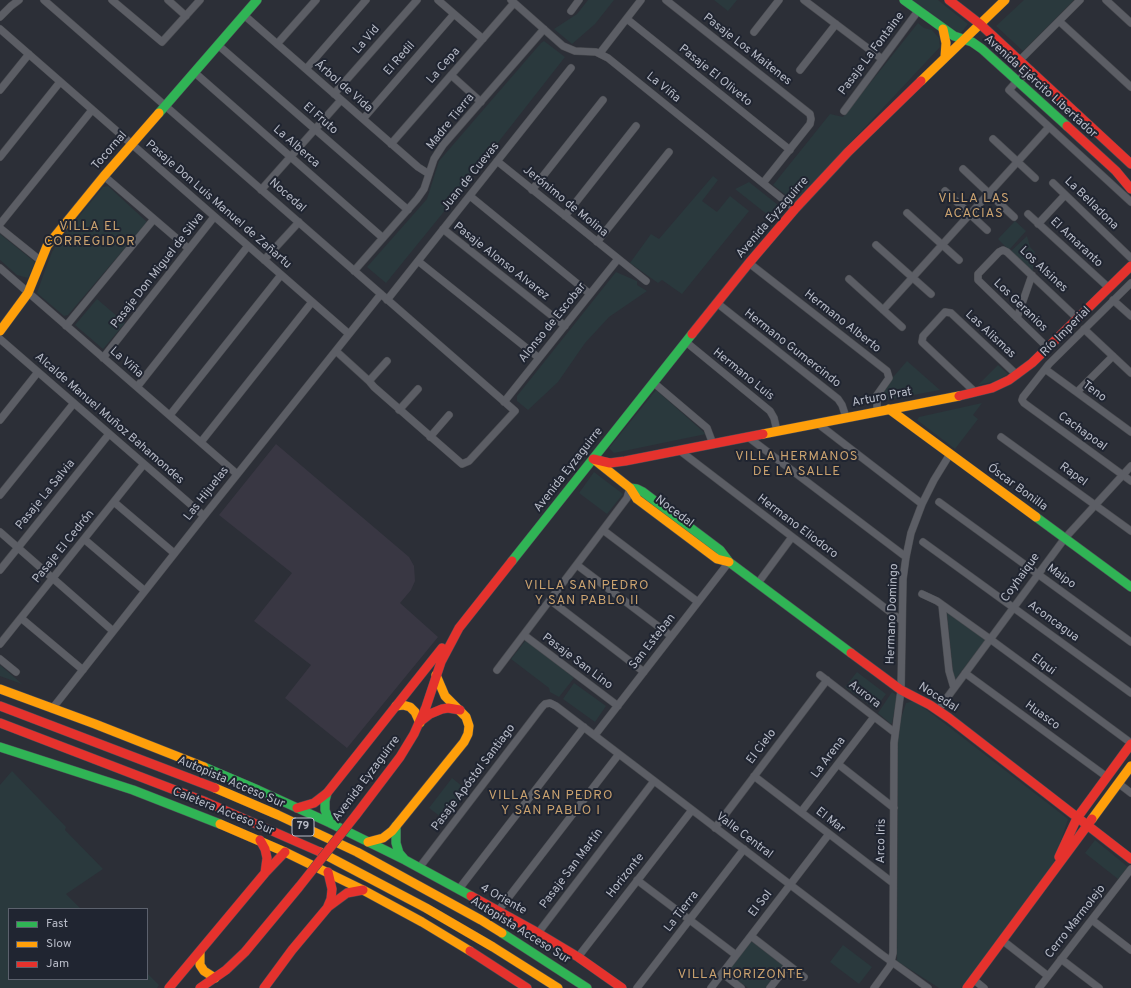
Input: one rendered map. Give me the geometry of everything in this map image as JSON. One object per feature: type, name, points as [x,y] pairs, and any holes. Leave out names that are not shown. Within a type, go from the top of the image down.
[{"type":"main road","name":"Tocornal","points":[[0,331],[28,293],[47,246],[53,238],[104,176],[257,0]]},
{"type":"main road","name":"Avenida Ejército Libertador","points":[[904,0],[943,30],[982,49],[1131,184]]},
{"type":"main road","name":"Avenida Ejército Libertador","points":[[949,0],[980,24],[1020,60],[1131,164]]},
{"type":"main road","name":"Avenida Eyzaguirre","points":[[200,988],[215,978],[245,952],[299,887],[400,757],[420,722],[446,649],[460,628],[749,263],[795,209],[848,152],[1005,0]]},
{"type":"main road","points":[[943,30],[946,43],[945,57]]},
{"type":"main road","points":[[1033,96],[1062,100]]},
{"type":"main road","name":"Avenida Ejército Libertador","points":[[1116,171],[1131,189]]},
{"type":"main road","name":"Arturo Prat","points":[[593,459],[602,462],[618,462],[992,388],[1017,375],[1032,364],[1131,266]]},
{"type":"main road","name":"Óscar Bonilla","points":[[889,409],[1131,587]]},
{"type":"main road","name":"Nocedal","points":[[593,459],[630,488],[637,499],[688,538],[717,558],[729,562],[901,690],[938,710],[1131,859]]},
{"type":"main road","points":[[297,808],[314,803],[327,792],[451,637],[460,628]]},
{"type":"main road","points":[[0,690],[179,757],[297,808],[368,842],[383,838],[396,826],[466,738],[469,730],[468,721],[461,711],[445,696],[436,674]]},
{"type":"main road","points":[[396,706],[403,705],[410,707],[415,712],[420,722],[436,711],[448,708],[461,711]]},
{"type":"main road","name":"Autopista Acceso Sur","points":[[0,706],[207,784],[350,849],[445,899],[481,920],[587,988]]},
{"type":"main road","name":"79","points":[[0,723],[206,802],[316,850],[444,918],[558,988]]},
{"type":"main road","points":[[1056,869],[1064,843],[1077,818],[1131,743]]},
{"type":"main road","name":"Caletera Acceso Sur","points":[[0,747],[133,790],[218,822],[260,840],[363,890],[451,939],[527,988]]},
{"type":"main road","points":[[967,988],[1131,766]]},
{"type":"main road","points":[[327,792],[325,810],[330,823]]},
{"type":"main road","points":[[396,826],[396,843],[399,853],[406,860]]},
{"type":"main road","points":[[260,840],[265,849],[267,858],[264,873]]},
{"type":"main road","name":"4 Oriente","points":[[368,842],[406,860],[538,933],[578,957],[622,988]]},
{"type":"main road","points":[[169,988],[264,873],[285,852]]},
{"type":"main road","points":[[328,872],[332,889],[328,907]]},
{"type":"main road","points":[[264,988],[292,950],[328,907],[347,893],[363,890]]},
{"type":"main road","points":[[200,952],[200,965],[204,971],[215,978],[213,988]]},
{"type":"street","points":[[0,17],[19,0]]},
{"type":"street","name":"Nocedal","points":[[44,0],[515,411],[469,461],[464,464],[460,463],[430,437]]},
{"type":"street","points":[[112,0],[162,42],[200,0]]},
{"type":"street","points":[[168,0],[186,16]]},
{"type":"street","points":[[277,44],[316,0]]},
{"type":"street","points":[[306,69],[366,0]]},
{"type":"street","name":"La Vid","points":[[334,94],[417,0]]},
{"type":"street","points":[[438,0],[483,39]]},
{"type":"street","points":[[571,11],[579,0]]},
{"type":"street","points":[[513,2],[567,48],[575,51],[600,53],[641,0]]},
{"type":"street","name":"Pasaje Los Maitenes","points":[[666,0],[808,112],[811,119],[809,126],[790,150]]},
{"type":"street","points":[[754,32],[779,0]]},
{"type":"street","points":[[804,0],[882,59]]},
{"type":"street","points":[[1020,60],[1080,0]]},
{"type":"street","points":[[1106,0],[1131,23]]},
{"type":"street","name":"La Cepa","points":[[391,144],[483,39],[513,2]]},
{"type":"street","name":"Pasaje La Fontaine","points":[[844,111],[918,11]]},
{"type":"street","name":"El Redil","points":[[363,119],[454,14]]},
{"type":"street","name":"Árbol de Vida","points":[[244,15],[391,144],[418,167],[429,174]]},
{"type":"street","name":"Pasaje El Oliveto","points":[[627,19],[790,150]]},
{"type":"street","points":[[1059,21],[1131,87]]},
{"type":"street","points":[[800,70],[836,24]]},
{"type":"street","name":"Pasaje Don Luis Manuel de Zañartu","points":[[0,29],[349,334]]},
{"type":"street","name":"Madre Tierra","points":[[354,271],[408,210],[421,193],[434,159],[440,149],[544,29]]},
{"type":"street","name":"El Fruto","points":[[218,45],[408,210]]},
{"type":"street","name":"La Viña","points":[[600,53],[795,209]]},
{"type":"street","points":[[0,90],[29,54]]},
{"type":"street","name":"Juan de Cuevas","points":[[387,300],[572,68]]},
{"type":"street","points":[[1030,70],[1009,90],[1131,202]]},
{"type":"street","name":"La Alberca","points":[[194,72],[383,238]]},
{"type":"street","points":[[451,75],[481,102]]},
{"type":"street","points":[[0,157],[60,82]]},
{"type":"street","points":[[261,190],[341,100]]},
{"type":"street","points":[[532,190],[603,100]]},
{"type":"street","points":[[0,224],[92,110]]},
{"type":"street","points":[[565,216],[636,126]]},
{"type":"street","points":[[883,310],[1049,127]]},
{"type":"street","points":[[993,140],[1035,178]]},
{"type":"street","points":[[763,183],[790,150]]},
{"type":"street","points":[[597,242],[669,152]]},
{"type":"street","name":"Jerónimo de Molina","points":[[497,162],[646,281]]},
{"type":"street","points":[[963,168],[1014,217]]},
{"type":"street","points":[[104,176],[189,249]]},
{"type":"street","name":"La Belladona","points":[[1053,183],[1131,258]]},
{"type":"street","points":[[945,191],[987,230]]},
{"type":"street","points":[[1038,224],[1065,195]]},
{"type":"street","points":[[470,196],[590,294]]},
{"type":"street","points":[[907,213],[959,260]]},
{"type":"street","name":"El Amaranto","points":[[1028,214],[1109,288]]},
{"type":"street","name":"Pasaje Don Miguel de Silva","points":[[103,358],[214,217]]},
{"type":"street","points":[[66,326],[154,219]]},
{"type":"street","points":[[264,260],[299,222]]},
{"type":"street","points":[[0,228],[41,261]]},
{"type":"street","name":"Pasaje Alonso Alvarez","points":[[443,230],[565,326]]},
{"type":"street","points":[[876,244],[932,294]]},
{"type":"street","points":[[137,386],[248,246]]},
{"type":"street","name":"Los Alsines","points":[[977,278],[978,274],[999,252],[1003,250],[1032,275],[1078,319]]},
{"type":"street","name":"Alonso de Escobar","points":[[504,402],[618,259]]},
{"type":"street","points":[[418,261],[539,358]]},
{"type":"street","name":"Hermano Alberto","points":[[749,263],[889,373],[889,378],[877,395],[877,411]]},
{"type":"street","name":"La Viña","points":[[0,268],[238,474]]},
{"type":"street","points":[[170,415],[281,274]]},
{"type":"street","points":[[1017,318],[1032,275]]},
{"type":"street","name":"Los Geranios","points":[[977,278],[979,282],[1048,348]]},
{"type":"street","points":[[849,279],[902,327]]},
{"type":"street","name":"Río Imperial","points":[[1022,400],[1045,369],[1131,283]]},
{"type":"street","name":"Las Hijuelas","points":[[52,709],[174,553],[381,294]]},
{"type":"street","points":[[1114,300],[1131,316]]},
{"type":"street","points":[[201,442],[312,302]]},
{"type":"street","name":"Hermano Gumercindo","points":[[717,303],[838,399],[842,405],[846,417]]},
{"type":"street","name":"Las Alismas","points":[[975,392],[924,344],[922,340],[923,336],[947,312],[951,313],[1017,375]]},
{"type":"street","points":[[1084,329],[1131,372]]},
{"type":"street","name":"Alcalde Manuel Muñoz Bahamondes","points":[[0,339],[204,516]]},
{"type":"street","name":"Hermano Luis","points":[[686,342],[770,411],[774,418],[777,431]]},
{"type":"street","points":[[336,351],[430,437],[449,415]]},
{"type":"street","points":[[1077,392],[1113,356]]},
{"type":"street","points":[[368,381],[387,360]]},
{"type":"street","name":"Teno","points":[[1045,369],[1131,432]]},
{"type":"street","points":[[0,420],[38,372]]},
{"type":"street","points":[[654,383],[707,428],[710,432],[712,444]]},
{"type":"street","points":[[399,410],[418,389]]},
{"type":"street","name":"Cachapoal","points":[[1022,400],[1024,403],[1131,481]]},
{"type":"street","points":[[0,495],[74,403]]},
{"type":"street","points":[[817,423],[922,504]]},
{"type":"street","name":"Pasaje La Salvia","points":[[0,570],[109,434]]},
{"type":"street","points":[[748,437],[906,557]]},
{"type":"street","name":"Rapel","points":[[1001,437],[1131,531]]},
{"type":"street","name":"Hermano Eliodoro","points":[[679,450],[902,621]]},
{"type":"street","name":"Hermano Domingo","points":[[901,690],[903,579],[906,557],[911,533],[922,504],[934,480],[950,454]]},
{"type":"street","name":"Pasaje El Cedrón","points":[[0,644],[144,464]]},
{"type":"street","name":"Coyhaique","points":[[938,710],[1064,538],[1131,466]]},
{"type":"street","points":[[497,670],[627,498],[630,488]]},
{"type":"street","points":[[114,502],[174,553]]},
{"type":"street","name":"Maipo","points":[[939,502],[1131,642]]},
{"type":"street","points":[[603,530],[698,602]]},
{"type":"street","points":[[0,532],[113,631]]},
{"type":"street","points":[[758,583],[792,537]]},
{"type":"street","points":[[84,539],[145,591]]},
{"type":"street","name":"Aconcagua","points":[[923,542],[1131,693]]},
{"type":"street","name":"San Esteban","points":[[595,735],[729,562]]},
{"type":"street","points":[[577,565],[671,636]]},
{"type":"street","name":"Elqui","points":[[922,594],[942,605],[990,639],[1131,743]]},
{"type":"street","points":[[550,600],[644,672]]},
{"type":"street","points":[[942,605],[949,670],[954,688]]},
{"type":"street","points":[[22,618],[83,670]]},
{"type":"street","name":"Pasaje San Lino","points":[[524,635],[618,706]]},
{"type":"street","points":[[0,659],[16,672]]},
{"type":"street","name":"Huasco","points":[[965,673],[1107,777]]},
{"type":"street","name":"Aurora","points":[[820,675],[894,732]]},
{"type":"street","name":"El Cielo","points":[[715,828],[827,680]]},
{"type":"street","name":"Arco Iris","points":[[874,988],[888,969],[893,953],[894,732],[901,690]]},
{"type":"street","name":"Valle Central","points":[[547,703],[553,704],[595,735],[891,962],[928,988]]},
{"type":"street","name":"Pasaje Apóstol Santiago","points":[[419,868],[542,707],[547,703]]},
{"type":"street","name":"La Arena","points":[[801,812],[874,716]]},
{"type":"street","points":[[459,889],[584,727]]},
{"type":"street","points":[[498,911],[619,754]]},
{"type":"street","points":[[838,764],[894,808]]},
{"type":"street","name":"El Mar","points":[[754,776],[893,883]]},
{"type":"street","name":"Pasaje San Martín","points":[[538,933],[654,781]]},
{"type":"street","points":[[1118,783],[1131,793]]},
{"type":"street","name":"Horizonte","points":[[578,957],[692,810]]},
{"type":"street","name":"El Sol","points":[[711,988],[829,834]]},
{"type":"street","name":"La Tierra","points":[[637,988],[744,850]]},
{"type":"street","name":"Cerro Marmolejo","points":[[1039,988],[1131,869]]},
{"type":"street","points":[[638,880],[736,955]]},
{"type":"street","points":[[1092,920],[1131,950]]},
{"type":"street","points":[[751,936],[804,977]]},
{"type":"street","points":[[1002,940],[1048,976]]},
{"type":"street","points":[[1061,959],[1099,988]]},
{"type":"street","points":[[770,988],[788,965]]},
{"type":"street","points":[[722,973],[742,988]]},
{"type":"street","points":[[973,979],[984,988]]},
{"type":"shaded area","points":[[588,0],[614,0],[595,24],[572,44],[554,29],[577,14]]},
{"type":"shaded area","points":[[714,0],[737,0],[728,11]]},
{"type":"shaded area","points":[[912,0],[938,0],[968,24],[961,33],[955,33]]},
{"type":"shaded area","points":[[1024,0],[1074,0],[1023,51],[996,26]]},
{"type":"shaded area","points":[[918,23],[924,28],[932,30],[939,38],[940,47],[795,202],[773,185],[830,114],[843,117]]},
{"type":"shaded area","points":[[544,41],[565,57],[386,283],[367,267],[427,199],[439,161]]},
{"type":"shaded area","points":[[713,176],[718,180],[702,201],[717,212],[730,196],[749,211],[682,294],[662,280],[658,283],[630,263],[651,234],[659,239]]},
{"type":"shaded area","points":[[749,182],[783,209],[773,219],[735,189]]},
{"type":"shaded area","points":[[108,186],[147,222],[68,315],[64,316],[37,293],[52,252],[58,242],[103,187]]},
{"type":"shaded area","points":[[1015,221],[1026,231],[1009,250],[998,239]]},
{"type":"shaded area","points":[[0,234],[35,262],[28,278],[17,275],[0,260]]},
{"type":"shaded area","points":[[1027,236],[1030,247],[1035,252],[1033,259],[1033,274],[1010,252]]},
{"type":"shaded area","points":[[616,272],[637,281],[637,285],[647,291],[609,317],[585,343],[558,382],[528,410],[517,401],[517,396]]},
{"type":"shaded area","points":[[97,299],[125,323],[103,349],[75,325]]},
{"type":"shaded area","points":[[907,361],[940,390],[881,401],[882,390]]},
{"type":"shaded area","points":[[998,365],[1008,374],[996,381],[978,385]]},
{"type":"shaded area","points":[[656,390],[706,434],[614,453],[609,448]]},
{"type":"shaded area","points":[[982,403],[973,415],[978,419],[955,449],[917,420],[919,417]]},
{"type":"shaded area","points":[[276,444],[409,557],[414,566],[415,581],[411,590],[400,603],[438,637],[347,748],[285,698],[311,665],[254,621],[292,573],[219,515]]},
{"type":"shaded area","points":[[594,472],[623,494],[607,514],[579,493]]},
{"type":"shaded area","points":[[947,613],[986,639],[954,681]]},
{"type":"shaded area","points":[[526,640],[574,678],[559,697],[550,692],[549,688],[511,659]]},
{"type":"shaded area","points":[[0,665],[22,684],[0,676]]},
{"type":"shaded area","points":[[857,672],[886,694],[875,709],[845,687]]},
{"type":"shaded area","points":[[574,683],[606,706],[595,722],[563,699]]},
{"type":"shaded area","points":[[892,692],[897,697],[891,724],[878,713]]},
{"type":"shaded area","points":[[914,701],[1068,819],[1052,868],[961,988],[939,988],[897,961],[898,727],[906,703]]},
{"type":"shaded area","points":[[12,771],[66,827],[65,830],[103,869],[66,894],[80,908],[8,908],[8,980],[148,980],[148,974],[159,985],[157,988],[0,988],[0,785]]},
{"type":"shaded area","points":[[452,778],[468,791],[445,820],[429,808]]},
{"type":"shaded area","points":[[1095,840],[1128,867],[1118,879],[1085,853]]},
{"type":"shaded area","points":[[751,941],[784,966],[767,988],[748,988],[727,973]]},
{"type":"shaded area","points":[[843,945],[872,967],[859,984],[830,962]]},
{"type":"traffic: fast","points":[[159,113],[257,0]]},
{"type":"traffic: fast","points":[[904,0],[954,36],[972,42],[982,49],[1067,126]]},
{"type":"traffic: fast","points":[[512,561],[692,334]]},
{"type":"traffic: fast","points":[[630,488],[643,492],[720,550],[729,562],[851,653]]},
{"type":"traffic: fast","points":[[1036,517],[1131,587]]},
{"type":"traffic: fast","points":[[0,747],[133,790],[220,824]]},
{"type":"traffic: fast","points":[[204,767],[330,823],[405,860],[471,896]]},
{"type":"traffic: fast","points":[[327,793],[325,810],[330,823]]},
{"type":"traffic: fast","points":[[396,826],[396,843],[399,853],[405,860]]},
{"type":"traffic: fast","points":[[502,933],[587,988]]},
{"type":"traffic: slow","points":[[921,81],[1005,0]]},
{"type":"traffic: slow","points":[[943,29],[946,43],[945,57]]},
{"type":"traffic: slow","points":[[0,331],[28,293],[47,246],[104,176],[159,113]]},
{"type":"traffic: slow","points":[[763,434],[959,396]]},
{"type":"traffic: slow","points":[[889,409],[1036,517]]},
{"type":"traffic: slow","points":[[596,461],[630,488],[637,499],[717,559],[729,562]]},
{"type":"traffic: slow","points":[[368,842],[383,838],[392,831],[464,742],[468,734],[469,726],[466,717],[445,696],[436,675]]},
{"type":"traffic: slow","points":[[0,689],[95,724],[204,767]]},
{"type":"traffic: slow","points":[[396,706],[403,705],[410,707],[415,712],[420,723]]},
{"type":"traffic: slow","points":[[1092,819],[1131,766]]},
{"type":"traffic: slow","points":[[215,788],[278,815],[357,852],[502,933]]},
{"type":"traffic: slow","points":[[220,824],[285,852],[363,890],[422,922],[470,951]]},
{"type":"traffic: slow","points":[[320,852],[426,908],[493,947],[558,988]]},
{"type":"traffic: slow","points":[[200,952],[200,965],[204,971],[215,978]]},
{"type":"traffic: jam","points":[[949,0],[980,24],[1131,164]]},
{"type":"traffic: jam","points":[[692,334],[795,209],[848,152],[921,81]]},
{"type":"traffic: jam","points":[[1067,126],[1116,171],[1131,189]]},
{"type":"traffic: jam","points":[[959,396],[992,388],[1009,380],[1032,363],[1131,266]]},
{"type":"traffic: jam","points":[[593,459],[610,463],[625,461],[763,434]]},
{"type":"traffic: jam","points":[[356,815],[400,757],[414,734],[426,707],[441,662],[459,628],[512,561]]},
{"type":"traffic: jam","points":[[297,808],[314,803],[327,793],[442,648]]},
{"type":"traffic: jam","points":[[851,653],[901,690],[930,705],[949,718],[1131,859]]},
{"type":"traffic: jam","points":[[0,706],[215,788]]},
{"type":"traffic: jam","points":[[421,721],[430,714],[442,709],[448,708],[460,710]]},
{"type":"traffic: jam","points":[[0,723],[206,802],[320,852]]},
{"type":"traffic: jam","points":[[1059,857],[1077,818],[1131,744]]},
{"type":"traffic: jam","points":[[299,887],[356,815]]},
{"type":"traffic: jam","points":[[967,988],[1092,819]]},
{"type":"traffic: jam","points":[[260,840],[265,849],[267,858],[265,873]]},
{"type":"traffic: jam","points":[[169,988],[265,873],[285,852]]},
{"type":"traffic: jam","points":[[328,872],[332,889],[331,899],[328,906]]},
{"type":"traffic: jam","points":[[200,988],[226,970],[245,952],[299,887]]},
{"type":"traffic: jam","points":[[264,988],[292,950],[328,907],[347,893],[363,890]]},
{"type":"traffic: jam","points":[[471,896],[578,957],[622,988]]},
{"type":"traffic: jam","points":[[470,951],[527,988]]},
{"type":"district","name":"VILLA LAS ACACIAS","points":[[974,206]]},
{"type":"district","name":"VILLA EL CORREGIDOR","points":[[90,234]]},
{"type":"district","name":"VILLA HERMANOS DE LA SALLE","points":[[797,464]]},
{"type":"district","name":"VILLA SAN PEDRO Y SAN PABLO II","points":[[587,594]]},
{"type":"district","name":"VILLA SAN PEDRO Y SAN PABLO I","points":[[551,804]]},
{"type":"district","name":"VILLA HORIZONTE","points":[[741,975]]}]
